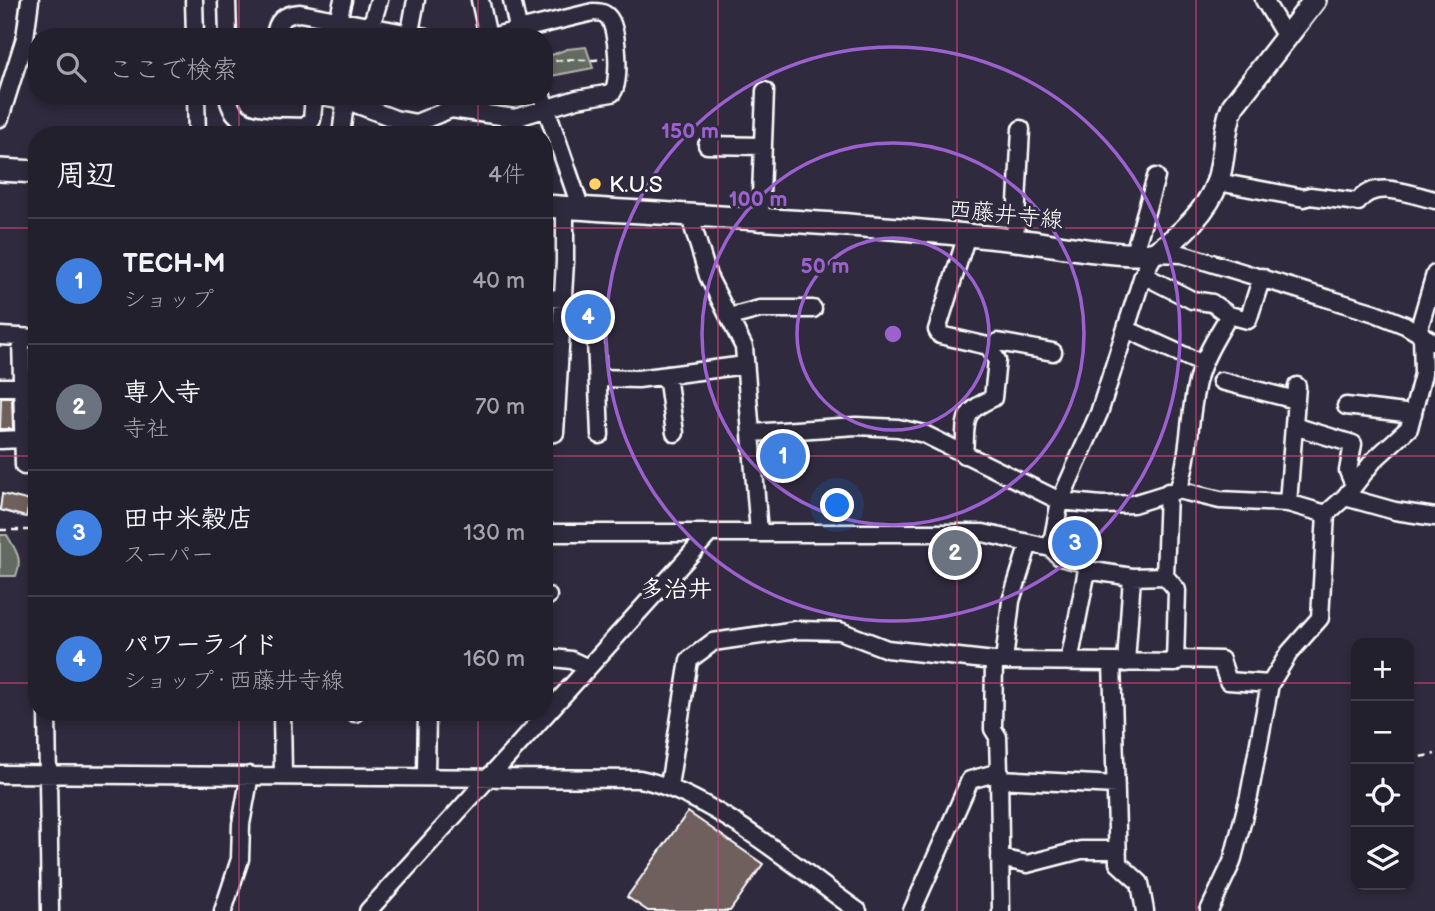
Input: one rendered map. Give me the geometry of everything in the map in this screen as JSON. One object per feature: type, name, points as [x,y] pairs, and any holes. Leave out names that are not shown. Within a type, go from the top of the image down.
[{"type":"main road","points":[[1156,253],[1195,217],[1218,182],[1226,122],[1233,106],[1315,0]]},
{"type":"main road","points":[[0,170],[28,172]]},
{"type":"main road","name":"西藤井寺線","points":[[564,207],[967,235],[1133,253],[1156,253]]},
{"type":"street","points":[[0,118],[25,38],[30,0]]},
{"type":"street","points":[[194,0],[195,28]]},
{"type":"street","points":[[227,0],[228,28]]},
{"type":"street","points":[[338,19],[343,0]]},
{"type":"street","points":[[371,28],[379,0]]},
{"type":"street","points":[[416,0],[418,28]]},
{"type":"street","points":[[480,0],[487,28]]},
{"type":"street","points":[[512,0],[518,28]]},
{"type":"street","points":[[1264,0],[1286,37]]},
{"type":"street","points":[[537,28],[593,12],[607,16],[614,29],[619,83],[612,93],[553,102]]},
{"type":"street","points":[[276,28],[286,15],[300,13],[338,19],[362,28]]},
{"type":"street","points":[[760,222],[765,91]]},
{"type":"street","points":[[196,105],[197,126]]},
{"type":"street","points":[[230,105],[232,113],[241,121],[294,126]]},
{"type":"street","points":[[305,126],[312,120],[313,105]]},
{"type":"street","points":[[342,126],[345,105]]},
{"type":"street","points":[[362,105],[410,126]]},
{"type":"street","points":[[422,126],[451,109],[515,118],[540,105]]},
{"type":"street","points":[[544,105],[548,126]]},
{"type":"street","points":[[515,118],[518,126]]},
{"type":"street","points":[[1015,240],[1021,129]]},
{"type":"street","points":[[707,145],[763,146]]},
{"type":"street","points":[[553,150],[564,207],[563,299],[553,433]]},
{"type":"street","points":[[1133,253],[1156,177]]},
{"type":"street","points":[[1218,182],[1304,198],[1310,196],[1357,202],[1362,195],[1379,189],[1435,200]]},
{"type":"street","points":[[690,217],[708,276],[744,347],[760,533]]},
{"type":"street","points":[[967,235],[937,330],[940,335],[992,349]]},
{"type":"street","points":[[1051,548],[1060,501],[1100,413],[1143,275],[1156,253],[1182,254],[1262,277],[1375,313],[1425,336]]},
{"type":"street","points":[[1209,911],[1232,862],[1249,796],[1270,684],[1289,653],[1320,618],[1326,514],[1350,491],[1374,460],[1409,428],[1423,374],[1425,336],[1435,274]]},
{"type":"street","points":[[1143,275],[1192,300],[1212,303],[1229,315],[1248,320],[1262,277]]},
{"type":"street","points":[[553,298],[563,299]]},
{"type":"street","points":[[730,317],[760,309],[813,309]]},
{"type":"street","points":[[669,786],[689,660],[713,642],[796,630],[840,631],[887,649],[999,661],[1175,663],[1177,590],[1165,576],[1173,491],[1187,466],[1193,408],[1202,364],[1229,315]]},
{"type":"street","points":[[1126,329],[1202,364]]},
{"type":"street","points":[[553,334],[561,334]]},
{"type":"street","points":[[0,336],[28,338]]},
{"type":"street","points":[[596,341],[600,435]]},
{"type":"street","points":[[992,349],[998,342],[1053,352]]},
{"type":"street","points":[[24,466],[22,387],[28,345]]},
{"type":"street","points":[[964,455],[968,413],[972,407],[993,398],[997,360],[992,349]]},
{"type":"street","points":[[598,378],[667,375],[745,365]]},
{"type":"street","points":[[667,375],[675,433]]},
{"type":"street","points":[[1221,381],[1297,393],[1288,503]]},
{"type":"street","points":[[0,387],[22,387]]},
{"type":"street","points":[[1346,406],[1413,414]]},
{"type":"street","points":[[752,433],[856,426],[898,428],[924,434],[1060,501],[1102,505],[1133,504],[1173,491],[1220,500],[1288,503],[1326,514]]},
{"type":"street","points":[[1294,426],[1353,444],[1348,471],[1350,491]]},
{"type":"street","points":[[0,440],[23,439]]},
{"type":"street","points":[[1350,491],[1395,511],[1435,517]]},
{"type":"street","points":[[553,533],[983,533],[1051,548],[1060,556],[1084,563],[1087,570],[1069,662]]},
{"type":"street","points":[[553,706],[710,533]]},
{"type":"street","points":[[1001,911],[998,737],[992,729],[999,661],[1012,601],[1029,543]]},
{"type":"street","points":[[1087,570],[1132,577],[1165,576]]},
{"type":"street","points":[[1132,577],[1119,663],[1116,785],[1118,863],[1140,883],[1145,911]]},
{"type":"street","points":[[553,658],[571,660],[586,667]]},
{"type":"street","points":[[1176,659],[1221,660],[1228,681],[1270,684]]},
{"type":"street","points":[[47,721],[51,911]]},
{"type":"street","points":[[282,721],[283,775]]},
{"type":"street","points":[[426,775],[427,721]]},
{"type":"street","points":[[369,911],[540,721]]},
{"type":"street","points":[[0,774],[618,777],[669,786],[703,802],[858,911]]},
{"type":"street","points":[[223,911],[240,859],[241,824],[250,775]]},
{"type":"street","points":[[912,911],[970,780],[999,775],[1116,785]]},
{"type":"street","points":[[1000,858],[1027,864],[1081,850],[1118,850]]},
{"type":"path","points":[[553,61],[564,57],[593,61],[616,55]]},
{"type":"path","points":[[0,530],[28,530]]},
{"type":"path","points":[[1414,758],[1435,754]]},
{"type":"shaded area","points":[[586,47],[593,68],[553,76],[553,54],[567,49]]},
{"type":"shaded area","points":[[0,535],[7,535],[18,555],[16,576],[0,576]]},
{"type":"building","points":[[1,397],[12,397],[13,429],[0,429]]},
{"type":"building","points":[[2,494],[28,500],[26,517],[0,510]]},
{"type":"building","points":[[688,812],[763,864],[730,911],[648,911],[627,897]]},
{"type":"place","name":"K.U.S","points":[[595,184]]},
{"type":"place","name":"パワーライド","points":[[588,317]]},
{"type":"place","name":"TECH-M","points":[[783,456]]},
{"type":"place","name":"田中米穀店","points":[[1075,543]]},
{"type":"place","name":"専入寺","points":[[955,553]]},
{"type":"district","name":"多治井","points":[[676,589]]}]
